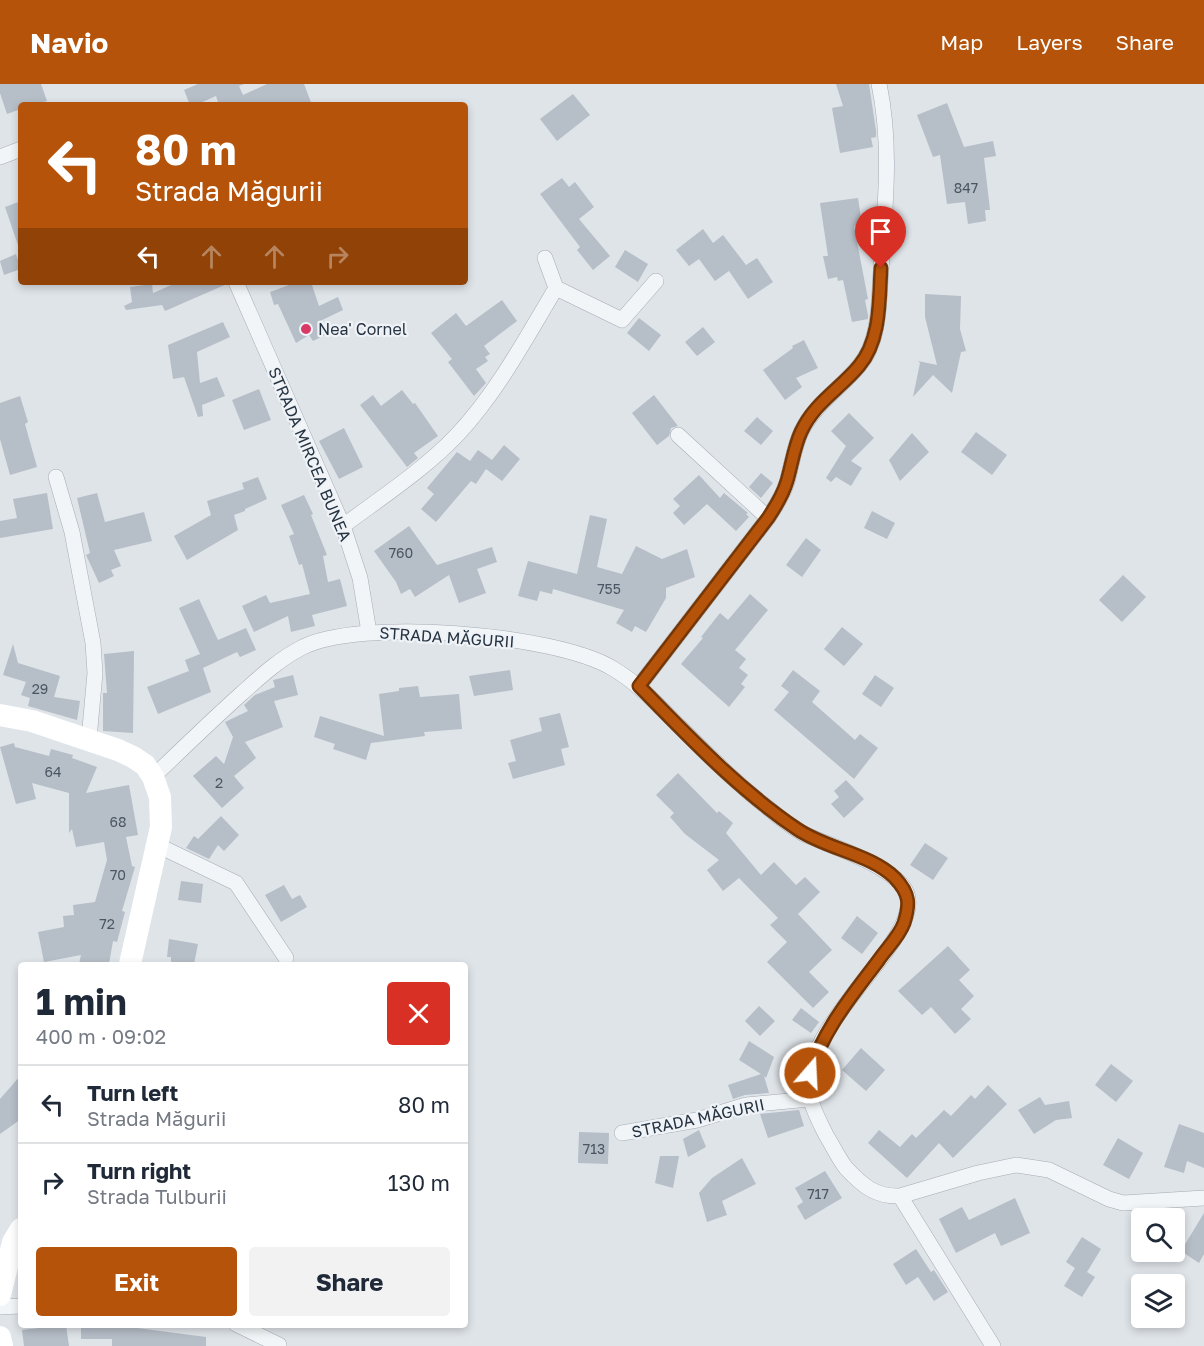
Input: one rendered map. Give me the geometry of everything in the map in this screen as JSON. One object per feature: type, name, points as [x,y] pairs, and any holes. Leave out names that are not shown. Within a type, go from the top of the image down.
[{"type":"main road","points":[[0,715],[32,721],[89,739],[134,757],[145,765],[153,777],[162,810],[157,845],[130,962]]},
{"type":"main road","points":[[0,1295],[13,1242],[18,1234]]},
{"type":"main road","points":[[0,1337],[2,1346]]},
{"type":"street","points":[[639,686],[781,498],[795,446],[810,415],[859,366],[869,350],[878,312],[886,201],[884,116],[879,84]]},
{"type":"street","points":[[0,157],[18,151]]},
{"type":"street","points":[[545,258],[556,288],[622,320],[656,281]]},
{"type":"street","name":"STRADA MIRCEA BUNEA","points":[[237,285],[343,526],[360,578],[369,632]]},
{"type":"street","points":[[343,526],[414,474],[457,435],[503,377],[556,288]]},
{"type":"street","points":[[678,435],[768,518]]},
{"type":"street","points":[[56,477],[72,532],[93,643],[95,673],[89,739]]},
{"type":"street","name":"STRADA MĂGURII","points":[[153,777],[282,658],[305,645],[327,638],[369,632],[505,638],[554,647],[612,667],[639,686],[720,767],[769,809],[801,832],[872,863],[893,876],[906,892],[908,908],[903,927],[836,1016],[817,1052],[810,1073],[810,1099],[842,1163],[854,1176],[872,1191],[887,1197],[900,1196],[1016,1165],[1049,1170],[1109,1199],[1123,1203],[1204,1198]]},
{"type":"street","points":[[157,845],[236,883],[286,958]]},
{"type":"street","name":"STRADA MĂGURII","points":[[622,1133],[697,1120],[746,1106],[810,1099]]},
{"type":"street","points":[[900,1196],[993,1346]]},
{"type":"street","points":[[0,1307],[18,1306]]},
{"type":"street","points":[[244,1328],[279,1345]]},
{"type":"building","points":[[0,84],[41,84],[47,101],[18,102],[18,110],[7,114],[0,93]]},
{"type":"building","points":[[198,84],[244,84],[239,86],[243,95],[267,84],[304,84],[311,102],[218,102],[216,96],[203,102],[189,102],[184,90]]},
{"type":"building","points":[[836,84],[869,84],[876,131],[876,137],[871,138],[873,147],[840,153],[832,108],[843,106]]},
{"type":"building","points":[[573,94],[590,115],[557,141],[540,119]]},
{"type":"building","points":[[947,103],[964,147],[993,141],[996,156],[984,158],[990,210],[985,210],[986,221],[968,224],[965,202],[947,204],[940,155],[933,157],[917,115]]},
{"type":"building","points":[[562,178],[569,187],[575,182],[594,207],[579,219],[610,256],[593,270],[577,250],[580,247],[540,194]]},
{"type":"building","points":[[858,198],[862,225],[854,226],[868,299],[865,300],[868,319],[852,322],[843,280],[838,281],[837,277],[828,279],[823,256],[828,256],[820,203]]},
{"type":"building","points":[[18,202],[18,245],[5,207]]},
{"type":"building","points":[[703,229],[713,243],[723,235],[746,265],[757,258],[773,282],[748,299],[729,271],[715,281],[699,259],[689,266],[676,250]]},
{"type":"building","points":[[625,250],[648,264],[638,282],[615,267]]},
{"type":"building","points":[[16,254],[18,270],[4,275],[0,261]]},
{"type":"building","points":[[152,285],[153,293],[171,285],[225,285],[165,311],[162,305],[126,310],[124,306],[132,302],[130,287]]},
{"type":"building","points":[[289,285],[312,285],[319,306],[338,297],[343,310],[318,322],[325,335],[313,341],[309,335],[296,343],[278,304],[274,305],[270,292]]},
{"type":"building","points":[[925,294],[961,296],[960,329],[966,351],[961,352],[952,393],[933,375],[913,397],[920,363],[918,361],[937,365],[925,317]]},
{"type":"building","points":[[502,300],[517,321],[484,346],[490,354],[485,357],[488,361],[476,369],[486,383],[474,396],[448,362],[452,359],[431,333],[456,313],[466,326]]},
{"type":"building","points":[[639,318],[661,335],[649,351],[627,333]]},
{"type":"building","points":[[223,322],[230,337],[197,352],[200,383],[217,377],[225,396],[202,405],[203,416],[198,417],[184,377],[173,379],[168,345]]},
{"type":"building","points":[[703,327],[715,342],[697,356],[685,342]]},
{"type":"building","points":[[804,340],[818,368],[796,378],[802,387],[785,400],[763,370],[793,348],[792,346]]},
{"type":"building","points":[[259,389],[271,420],[244,430],[232,400]]},
{"type":"building","points":[[402,390],[413,404],[415,403],[438,436],[414,453],[418,458],[407,467],[360,405],[373,395],[381,406]]},
{"type":"building","points":[[654,395],[678,426],[671,428],[669,436],[657,445],[632,413]]},
{"type":"building","points":[[20,396],[37,467],[10,475],[0,439],[0,403]]},
{"type":"building","points":[[849,413],[874,438],[851,461],[862,468],[851,486],[836,477],[831,482],[826,478],[846,446],[831,431]]},
{"type":"building","points":[[757,417],[773,431],[761,445],[744,431]]},
{"type":"building","points":[[344,428],[363,467],[339,479],[319,441]]},
{"type":"building","points":[[976,432],[1007,455],[992,475],[961,452]]},
{"type":"building","points":[[912,433],[929,452],[900,481],[889,460]]},
{"type":"building","points":[[504,445],[520,459],[502,481],[486,469],[476,484],[471,481],[436,522],[421,509],[434,494],[427,488],[457,452],[470,461],[478,450],[492,460]]},
{"type":"building","points":[[761,473],[773,483],[761,498],[749,487]]},
{"type":"building","points":[[699,475],[720,498],[724,493],[748,513],[746,514],[749,517],[736,531],[707,504],[684,525],[673,513],[680,506],[673,499]]},
{"type":"building","points":[[258,477],[267,499],[234,515],[238,530],[187,560],[174,536],[211,515],[207,501],[244,489],[242,483]]},
{"type":"building","points":[[47,493],[53,529],[0,538],[0,521],[17,518],[13,499]]},
{"type":"building","points":[[97,493],[105,522],[144,512],[152,541],[114,550],[121,566],[111,570],[114,576],[99,583],[86,555],[90,553],[77,498]]},
{"type":"building","points":[[304,495],[327,555],[323,556],[328,582],[340,579],[347,606],[312,615],[315,626],[291,632],[288,616],[254,632],[242,606],[266,595],[270,603],[310,594],[302,564],[299,565],[289,536],[294,534],[281,505]]},
{"type":"building","points":[[872,511],[895,523],[887,539],[864,528]]},
{"type":"building","points":[[590,515],[607,519],[597,567],[622,574],[636,546],[662,559],[687,549],[695,577],[666,588],[666,598],[646,632],[635,626],[632,632],[616,623],[624,610],[553,589],[552,594],[540,591],[537,601],[518,596],[528,561],[577,574]]},
{"type":"building","points":[[409,526],[437,565],[492,547],[497,562],[477,569],[486,593],[459,603],[449,575],[415,597],[410,589],[401,594],[396,582],[374,551]]},
{"type":"building","points":[[806,538],[821,550],[802,577],[786,565]]},
{"type":"building","points":[[1123,575],[1146,597],[1122,622],[1099,600]]},
{"type":"building","points":[[750,594],[768,610],[735,650],[746,659],[739,668],[748,675],[741,684],[745,687],[729,707],[681,664],[720,613],[728,620]]},
{"type":"building","points":[[199,599],[218,640],[246,628],[256,650],[240,657],[237,652],[203,668],[211,692],[158,714],[147,687],[189,671],[185,660],[200,654],[179,608]]},
{"type":"building","points":[[842,627],[863,644],[844,666],[824,649]]},
{"type":"building","points":[[13,644],[18,663],[60,676],[54,697],[80,701],[77,720],[28,706],[30,698],[21,695],[26,682],[3,675]]},
{"type":"building","points":[[134,651],[133,733],[103,731],[103,693],[107,693],[104,654]]},
{"type":"building","points":[[510,670],[513,690],[474,696],[469,676]]},
{"type":"building","points":[[793,670],[820,691],[812,702],[855,740],[860,734],[878,748],[854,779],[774,710],[789,692],[781,686]]},
{"type":"building","points":[[293,675],[298,695],[274,701],[283,727],[245,742],[256,758],[234,776],[244,788],[222,808],[193,776],[216,756],[224,764],[233,737],[225,722],[248,711],[244,705],[255,695],[275,687],[273,680]]},
{"type":"building","points":[[875,675],[894,688],[881,707],[862,694]]},
{"type":"building","points":[[418,686],[420,697],[459,694],[462,729],[424,732],[425,736],[371,743],[366,760],[333,749],[335,744],[314,737],[320,716],[384,736],[379,694],[399,691],[399,688]]},
{"type":"building","points":[[560,713],[569,747],[561,749],[565,765],[513,779],[508,763],[516,761],[510,740],[542,731],[539,718]]},
{"type":"building","points":[[14,743],[15,747],[49,756],[51,749],[73,755],[72,758],[97,767],[86,793],[129,785],[138,835],[126,837],[132,866],[135,867],[122,911],[125,912],[117,942],[113,941],[109,962],[79,962],[81,955],[44,962],[38,932],[64,927],[63,916],[74,915],[73,905],[95,902],[107,860],[104,842],[76,847],[72,829],[69,833],[69,793],[32,783],[36,799],[16,804],[0,747]]},
{"type":"building","points":[[678,773],[717,813],[719,811],[733,823],[726,833],[761,875],[774,862],[796,885],[805,877],[820,892],[798,914],[832,950],[809,972],[829,992],[813,1008],[767,962],[787,942],[770,925],[778,918],[739,878],[723,891],[707,870],[719,860],[685,834],[670,817],[674,813],[656,795]]},
{"type":"building","points":[[846,780],[864,799],[844,818],[831,804],[839,797],[834,791]]},
{"type":"building","points":[[221,816],[239,835],[224,851],[218,845],[209,859],[186,848],[194,836],[198,839]]},
{"type":"building","points":[[925,843],[948,858],[933,880],[910,865]]},
{"type":"building","points":[[181,881],[203,884],[201,903],[178,900]]},
{"type":"building","points":[[284,885],[292,899],[300,895],[307,907],[281,922],[265,895]]},
{"type":"building","points":[[857,916],[878,933],[862,954],[841,938]]},
{"type":"building","points":[[169,939],[198,944],[194,962],[171,962],[171,957],[167,957]]},
{"type":"building","points":[[948,946],[970,970],[959,980],[974,996],[961,1009],[971,1019],[955,1034],[931,1007],[922,1015],[898,991]]},
{"type":"building","points":[[759,1006],[775,1021],[760,1036],[745,1021]]},
{"type":"building","points":[[801,1008],[819,1022],[811,1033],[792,1020]]},
{"type":"building","points":[[749,1041],[774,1057],[766,1078],[764,1076],[769,1093],[745,1095],[733,1099],[728,1085],[761,1074],[739,1060]]},
{"type":"building","points":[[861,1048],[885,1070],[866,1091],[842,1070]]},
{"type":"building","points":[[1111,1064],[1133,1081],[1116,1102],[1095,1085]]},
{"type":"building","points":[[18,1078],[18,1121],[0,1134],[0,1099]]},
{"type":"building","points":[[988,1085],[1007,1104],[953,1158],[939,1143],[907,1178],[868,1143],[879,1130],[900,1147],[912,1134],[916,1138],[944,1110],[951,1116],[971,1095],[975,1099]]},
{"type":"building","points":[[1040,1097],[1045,1105],[1069,1101],[1072,1118],[1056,1120],[1034,1134],[1018,1110]]},
{"type":"building","points":[[799,1110],[804,1126],[768,1138],[760,1114]]},
{"type":"building","points":[[1179,1124],[1204,1133],[1204,1168],[1187,1161],[1184,1173],[1164,1167]]},
{"type":"building","points":[[699,1130],[706,1147],[688,1157],[683,1139]]},
{"type":"building","points":[[579,1132],[609,1133],[608,1164],[578,1163]]},
{"type":"building","points":[[1118,1138],[1143,1153],[1129,1179],[1103,1165]]},
{"type":"building","points":[[660,1156],[679,1156],[673,1188],[655,1183]]},
{"type":"building","points":[[742,1158],[756,1184],[722,1201],[727,1215],[707,1222],[699,1193],[712,1178]]},
{"type":"building","points":[[825,1171],[842,1198],[805,1220],[797,1206],[803,1202],[795,1188]]},
{"type":"building","points":[[1015,1198],[1030,1233],[1001,1246],[995,1233],[956,1253],[939,1219],[962,1207],[969,1220]]},
{"type":"building","points":[[1204,1213],[1204,1254],[1199,1263],[1185,1254],[1185,1244]]},
{"type":"building","points":[[1082,1237],[1101,1249],[1087,1272],[1095,1277],[1082,1297],[1064,1286],[1075,1268],[1066,1262]]},
{"type":"building","points":[[916,1249],[931,1272],[934,1270],[948,1292],[934,1301],[918,1277],[906,1285],[893,1264]]},
{"type":"building","points":[[66,1328],[69,1346],[24,1346],[22,1330]]},
{"type":"building","points":[[81,1328],[137,1328],[206,1337],[206,1346],[112,1346],[112,1339],[81,1339]]},
{"type":"place","name":"Nea' Cornel","points":[[306,329]]},
{"type":"route","points":[[810,1073],[817,1052],[836,1016],[903,927],[908,908],[906,892],[893,876],[872,863],[801,832],[769,809],[720,767],[639,686],[781,498],[795,446],[810,415],[859,366],[869,350],[878,312],[881,268]]}]
